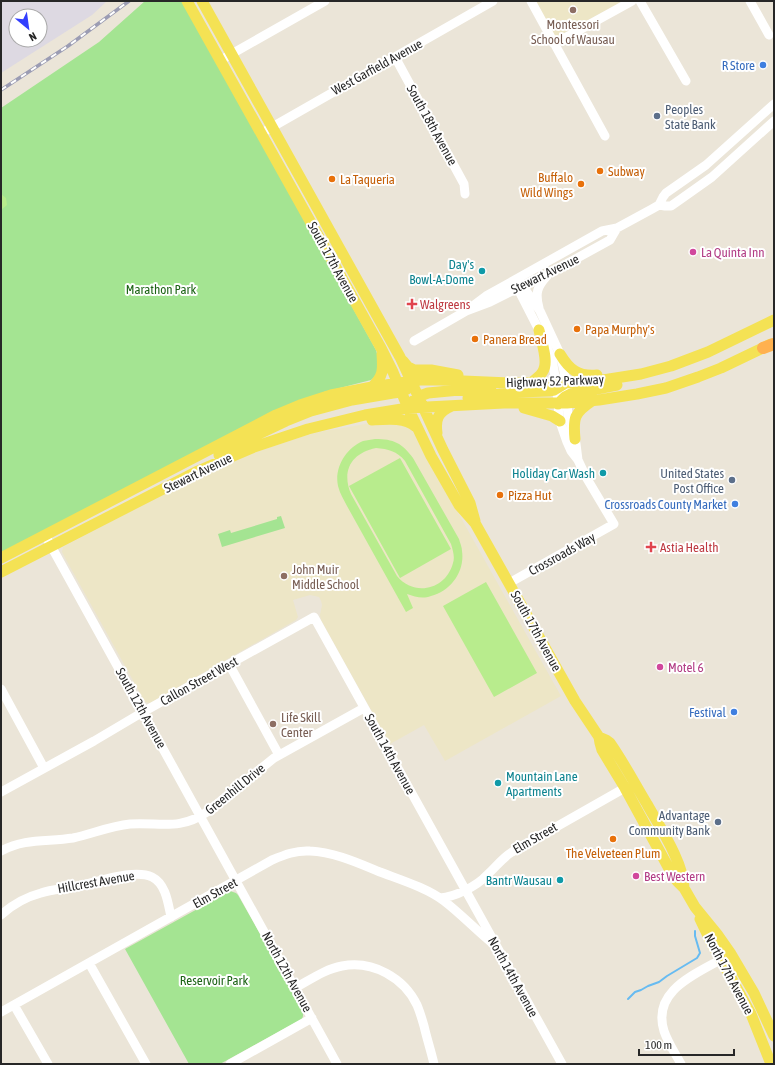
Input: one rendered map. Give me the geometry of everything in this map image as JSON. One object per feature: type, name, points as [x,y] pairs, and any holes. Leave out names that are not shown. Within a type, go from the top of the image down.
[{"type":"main road","name":"South 17th Avenue","points":[[187,1],[381,348],[431,456],[459,505],[475,523],[575,701],[599,737],[602,750],[625,788]]},
{"type":"main road","name":"South 17th Avenue","points":[[202,1],[400,356],[411,382],[470,502],[475,523]]},
{"type":"main road","name":"Highway 52 Parkway","points":[[399,388],[411,382],[433,380],[560,385],[636,375],[676,365],[708,352],[774,320]]},
{"type":"main road","points":[[531,383],[543,372],[546,365],[539,330]]},
{"type":"main road","name":"Highway 52 Parkway","points":[[408,408],[504,403],[592,401],[638,394],[666,388],[698,377],[721,368],[770,344]]},
{"type":"main road","points":[[372,387],[382,373],[383,365],[381,348]]},
{"type":"main road","points":[[560,354],[571,368],[582,374],[591,376],[618,374],[636,375]]},
{"type":"main road","points":[[400,356],[407,366],[414,370],[431,370],[490,382]]},
{"type":"main road","points":[[564,401],[575,393],[625,383],[652,371]]},
{"type":"main road","points":[[408,408],[412,402],[428,392],[480,388],[512,383]]},
{"type":"main road","points":[[424,407],[430,402],[438,400],[517,392],[549,391],[560,385]]},
{"type":"main road","name":"Stewart Avenue","points":[[1,558],[276,415],[331,395],[372,387],[399,388]]},
{"type":"main road","points":[[198,471],[231,448],[286,421],[311,411],[399,388]]},
{"type":"main road","points":[[575,439],[577,414],[592,401]]},
{"type":"main road","points":[[504,403],[555,417],[560,422]]},
{"type":"main road","points":[[439,440],[436,425],[438,417],[446,409],[454,406]]},
{"type":"main road","name":"Stewart Avenue","points":[[1,572],[198,471],[254,447],[308,429],[365,415],[408,408]]},
{"type":"main road","points":[[308,429],[391,419],[407,421],[418,429]]},
{"type":"main road","name":"South 17th Avenue","points":[[599,737],[610,743],[635,782]]},
{"type":"main road","name":"North 17th Avenue","points":[[635,782],[674,854],[683,877],[684,888]]},
{"type":"main road","name":"North 17th Avenue","points":[[625,788],[669,869],[684,888],[695,907],[706,933],[757,998],[774,1036]]},
{"type":"main road","name":"North 17th Avenue","points":[[726,957],[771,1064]]},
{"type":"street","points":[[221,60],[325,1]]},
{"type":"street","name":"West Garfield Avenue","points":[[262,133],[493,1]]},
{"type":"street","points":[[531,1],[605,136]]},
{"type":"street","points":[[554,44],[632,1]]},
{"type":"street","points":[[640,1],[686,81]]},
{"type":"street","points":[[750,1],[769,35]]},
{"type":"street","name":"South 18th Avenue","points":[[395,57],[464,184],[465,194]]},
{"type":"street","name":"Stewart Avenue","points":[[414,340],[466,311],[488,303],[602,231],[617,228],[659,205],[666,193],[697,172],[774,104]]},
{"type":"street","name":"Stewart Avenue","points":[[659,205],[672,205],[701,185],[726,165],[774,121]]},
{"type":"street","name":"Stewart Avenue","points":[[519,284],[551,273],[610,241],[617,228]]},
{"type":"street","points":[[551,273],[542,281],[537,290],[537,300],[540,311],[560,354],[564,368],[560,385]]},
{"type":"street","points":[[519,284],[540,311]]},
{"type":"street","points":[[519,284],[526,306],[552,359],[575,439],[578,460]]},
{"type":"street","points":[[564,401],[560,422],[568,444],[578,460]]},
{"type":"street","name":"Crossroads Way","points":[[509,583],[614,524],[578,460]]},
{"type":"street","name":"South 12th Avenue","points":[[45,535],[236,881]]},
{"type":"street","name":"Callon Street West","points":[[1,792],[314,617]]},
{"type":"street","name":"South 14th Avenue","points":[[314,617],[465,890]]},
{"type":"street","points":[[229,664],[279,755]]},
{"type":"street","points":[[1,689],[44,768]]},
{"type":"street","name":"Greenhill Drive","points":[[1,851],[30,841],[72,838],[130,824],[179,824],[201,816],[210,811],[279,755],[364,708]]},
{"type":"street","name":"Elm Street","points":[[440,898],[451,896],[465,890],[483,879],[502,859],[512,852],[635,782]]},
{"type":"street","name":"Elm Street","points":[[1,1012],[272,860],[294,852],[324,852],[340,856],[410,883],[440,898],[497,947]]},
{"type":"street","name":"Hillcrest Avenue","points":[[1,915],[17,903],[41,893],[85,885],[110,878],[139,874],[153,878],[162,888],[166,895],[171,917]]},
{"type":"street","name":"North 12th Avenue","points":[[236,881],[337,1064]]},
{"type":"street","name":"North 14th Avenue","points":[[465,890],[562,1064]]},
{"type":"street","points":[[681,1064],[667,1039],[663,1028],[662,1015],[666,1002],[671,992],[679,984],[726,957]]},
{"type":"street","points":[[89,963],[146,1064]]},
{"type":"street","points":[[295,988],[329,970],[343,966],[353,965],[370,967],[392,976],[408,990],[418,1006],[434,1064]]},
{"type":"street","points":[[14,1005],[48,1064]]},
{"type":"street","points":[[230,1064],[240,1062],[312,1018]]},
{"type":"shaded area","points":[[1,1],[107,1],[92,15],[48,43],[48,8],[8,8],[8,48],[40,48],[1,73]]},
{"type":"shaded area","name":"Montessori School of Wausau","points":[[536,1],[623,1],[558,36],[555,36]]},
{"type":"shaded area","name":"John Muir Middle School","points":[[376,422],[394,422],[409,428],[416,436],[561,696],[445,761],[424,725],[390,744],[321,620],[320,615],[322,605],[319,597],[310,595],[293,600],[298,617],[296,620],[150,703],[145,702],[64,556],[62,552],[63,547],[198,476],[245,455],[311,433]]},
{"type":"green space","name":"Marathon Park","points":[[145,1],[183,1],[376,350],[378,370],[371,380],[324,392],[1,553],[1,108],[99,42]]},
{"type":"green space","points":[[1,194],[6,198],[7,205],[1,210]]},
{"type":"green space","points":[[375,439],[392,441],[401,445],[413,458],[459,539],[462,548],[459,573],[450,585],[445,590],[428,597],[419,597],[407,594],[413,608],[406,612],[347,506],[338,486],[337,479],[340,466],[351,448],[363,441]],"holes":[[[376,448],[395,453],[405,461],[451,544],[454,561],[449,572],[437,585],[429,588],[412,587],[404,583],[397,576],[351,494],[347,477],[351,464],[355,458],[361,454]]]},
{"type":"green space","points":[[400,458],[451,549],[400,578],[349,486]]},
{"type":"green space","points":[[281,516],[285,528],[222,547],[218,534],[230,530],[231,533],[277,519],[277,517]]},
{"type":"green space","points":[[486,582],[537,673],[494,697],[443,606]]},
{"type":"green space","name":"Reservoir Park","points":[[230,891],[238,895],[303,1010],[303,1016],[302,1019],[220,1064],[189,1064],[125,949]]},
{"type":"waterway","points":[[628,999],[635,992],[659,982],[697,958],[700,953],[695,931]]},
{"type":"railway","points":[[1,90],[68,46],[129,1]]},
{"type":"place","name":"Montessori School of Wausau","points":[[573,10]]},
{"type":"place","name":"R Store","points":[[763,65]]},
{"type":"place","name":"Peoples State Bank","points":[[657,116]]},
{"type":"place","name":"Subway","points":[[600,171]]},
{"type":"place","name":"La Taqueria","points":[[332,179]]},
{"type":"place","name":"Buffalo Wild Wings","points":[[581,184]]},
{"type":"place","name":"La Quinta Inn","points":[[693,252]]},
{"type":"place","name":"Day's Bowl-A-Dome","points":[[482,271]]},
{"type":"place","name":"Walgreens","points":[[412,304]]},
{"type":"place","name":"Papa Murphy's","points":[[577,329]]},
{"type":"place","name":"Panera Bread","points":[[475,339]]},
{"type":"place","name":"Holiday Car Wash","points":[[603,473]]},
{"type":"place","name":"United States Post Office","points":[[732,480]]},
{"type":"place","name":"Pizza Hut","points":[[500,495]]},
{"type":"place","name":"Crossroads County Market","points":[[735,504]]},
{"type":"place","name":"Astia Health","points":[[651,547]]},
{"type":"place","name":"John Muir Middle School","points":[[284,576]]},
{"type":"place","name":"Motel 6","points":[[660,667]]},
{"type":"place","name":"Festival","points":[[734,712]]},
{"type":"place","name":"Life Skill Center","points":[[273,724]]},
{"type":"place","name":"Mountain Lane Apartments","points":[[498,783]]},
{"type":"place","name":"Advantage Community Bank","points":[[718,822]]},
{"type":"place","name":"The Velveteen Plum","points":[[613,839]]},
{"type":"place","name":"Best Western","points":[[636,876]]},
{"type":"place","name":"Bantr Wausau","points":[[560,880]]}]
